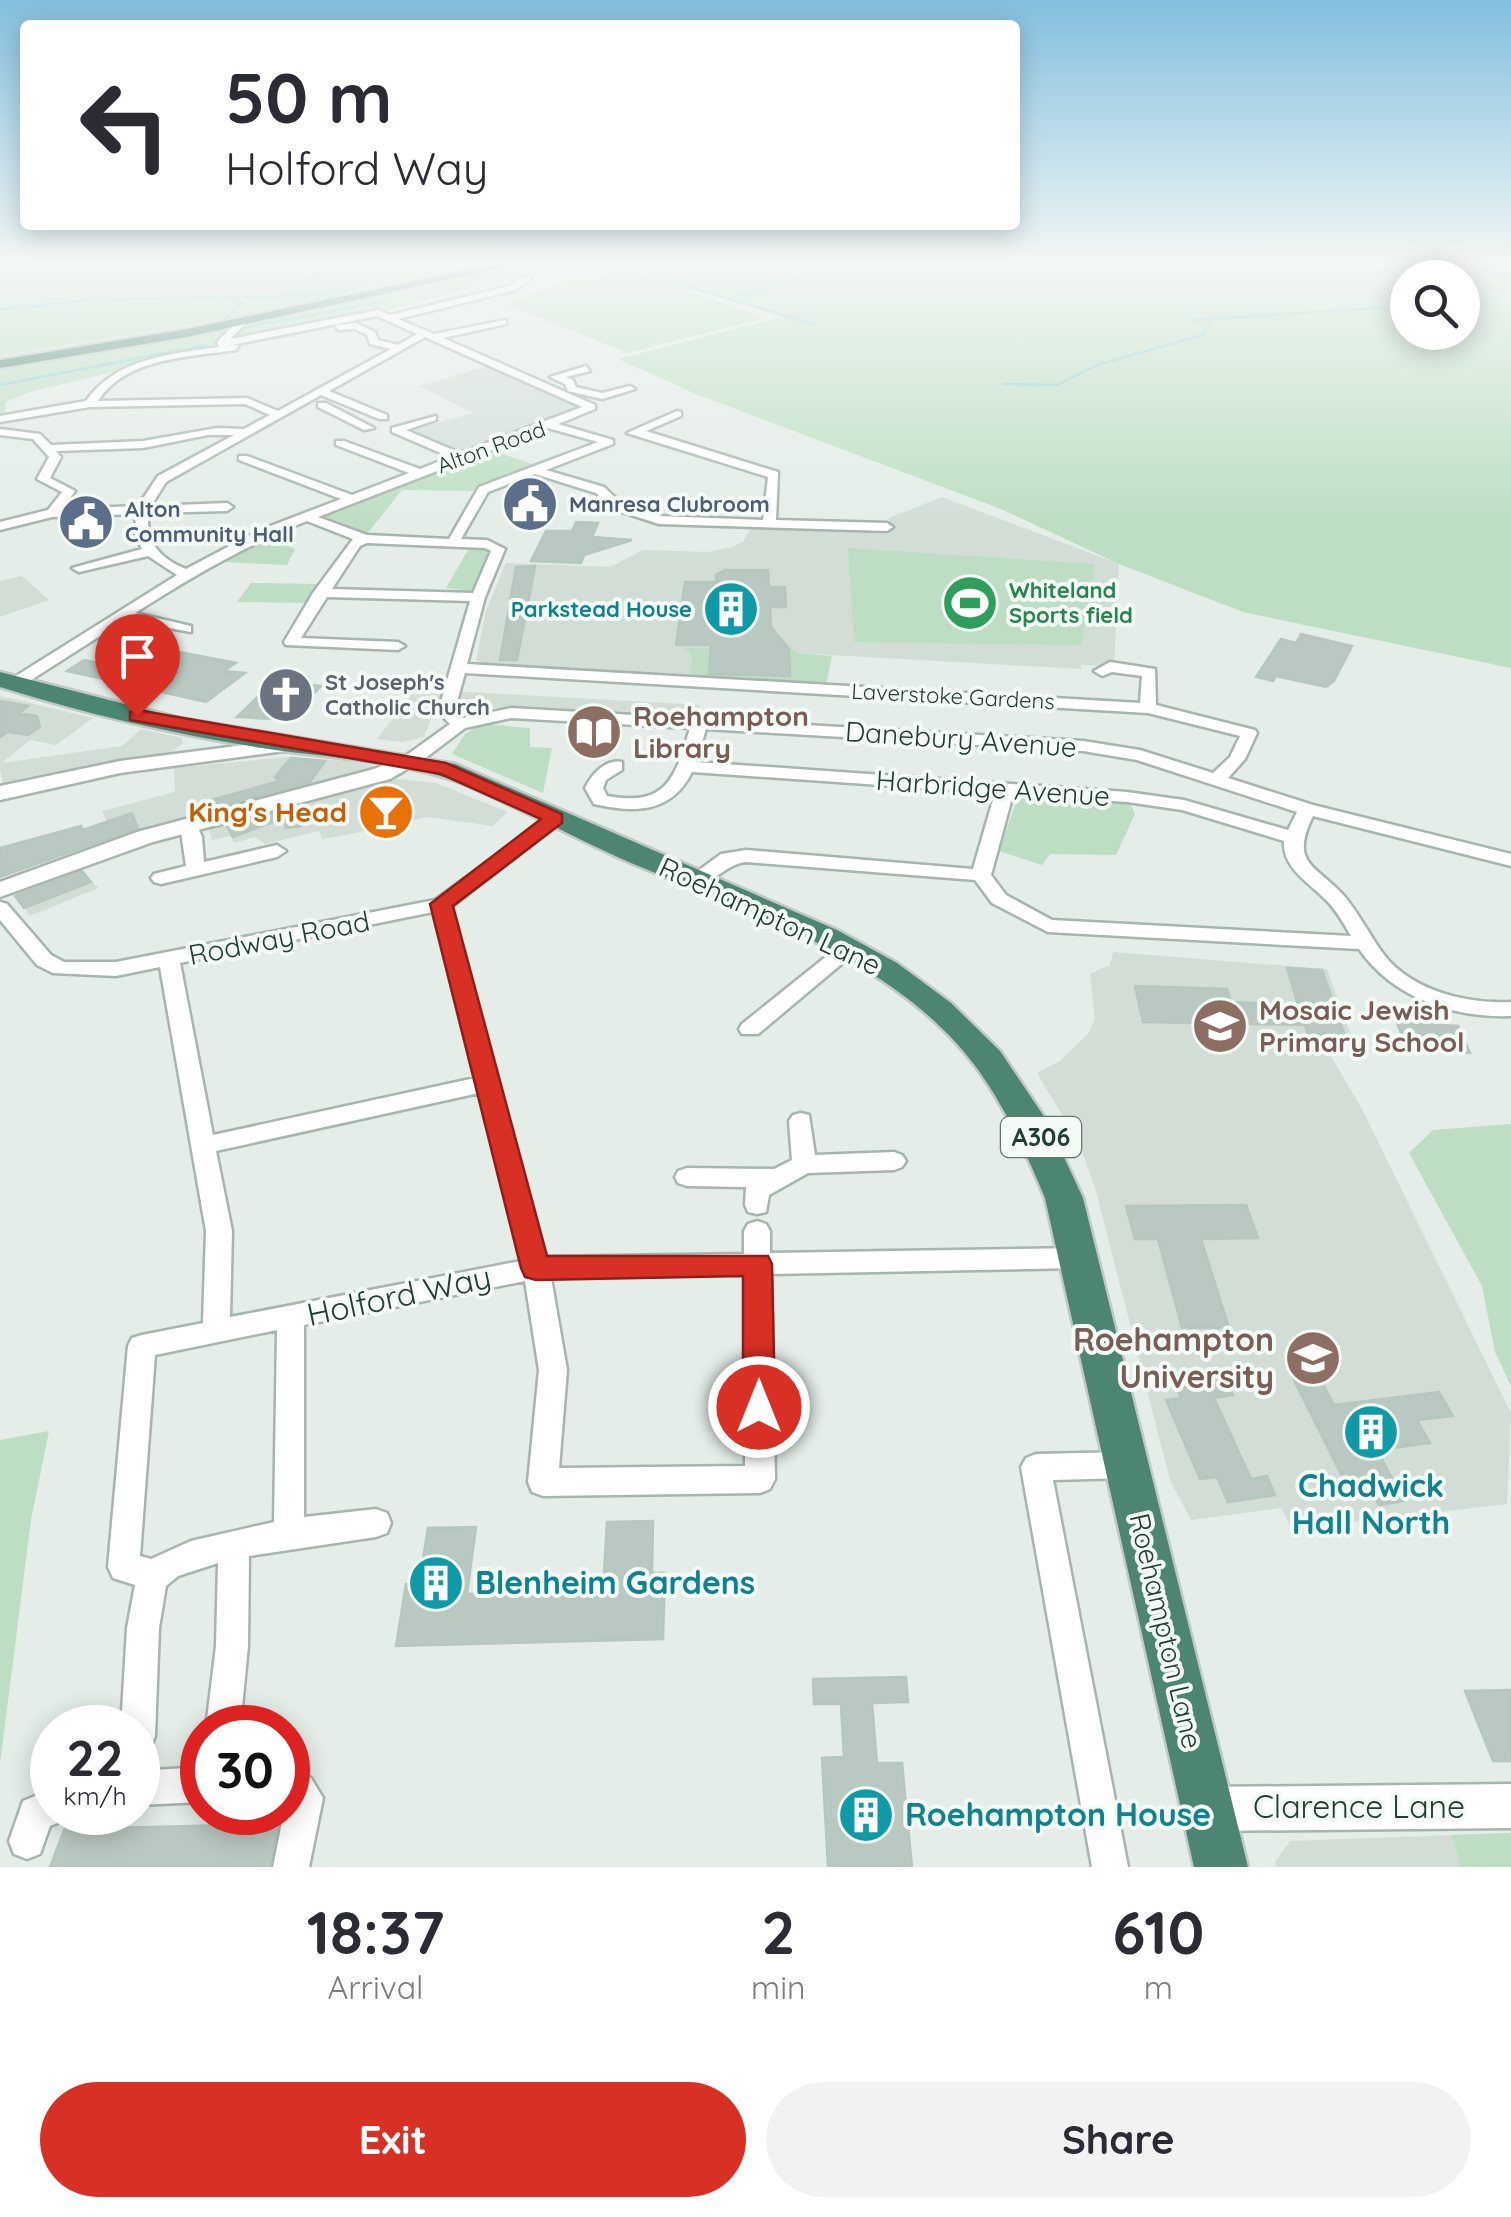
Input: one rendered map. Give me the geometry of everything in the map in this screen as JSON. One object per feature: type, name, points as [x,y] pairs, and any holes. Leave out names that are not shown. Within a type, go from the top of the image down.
[{"type":"highway","points":[[0,361],[51,352]]},
{"type":"highway","points":[[0,361],[55,352]]},
{"type":"highway","name":"Roehampton Lane","points":[[7,682],[218,732],[410,761],[474,779],[850,947],[920,991],[956,1020],[1002,1071],[1044,1142],[1079,1258],[1221,1867]]},
{"type":"street","points":[[90,404],[112,378],[152,363],[208,352]]},
{"type":"street","points":[[187,574],[169,568],[151,551],[139,526],[140,509],[162,480],[387,352]]},
{"type":"street","points":[[378,357],[416,352]]},
{"type":"street","name":"Alton Road","points":[[7,682],[187,574],[305,516],[591,408],[566,390],[472,352]]},
{"type":"street","points":[[586,370],[555,377],[569,382],[566,390],[602,396],[630,389]]},
{"type":"street","points":[[318,390],[384,417]]},
{"type":"street","points":[[0,419],[90,404],[247,401],[276,414]]},
{"type":"street","points":[[322,405],[368,428]]},
{"type":"street","points":[[344,416],[362,410]]},
{"type":"street","points":[[452,542],[484,490],[677,414]]},
{"type":"street","points":[[432,418],[396,430],[461,458]]},
{"type":"street","points":[[551,425],[609,442]]},
{"type":"street","points":[[48,449],[87,443],[160,443],[203,430],[241,432]]},
{"type":"street","points":[[0,432],[36,436],[48,449],[54,460],[43,479],[69,490],[52,513]]},
{"type":"street","points":[[636,432],[771,473],[776,478],[769,524]]},
{"type":"street","points":[[340,442],[419,473]]},
{"type":"street","points":[[243,458],[351,499]]},
{"type":"street","points":[[536,471],[600,490],[617,506],[658,520],[887,528]]},
{"type":"street","points":[[0,526],[52,513],[227,508]]},
{"type":"street","points":[[305,516],[365,538],[487,544],[498,549],[478,598],[447,712],[460,724]]},
{"type":"street","points":[[365,538],[355,544],[320,593],[291,642],[398,646]]},
{"type":"street","points":[[79,568],[151,551]]},
{"type":"street","points":[[320,593],[478,598]]},
{"type":"street","points":[[122,615],[186,629]]},
{"type":"street","points":[[1102,670],[1110,666],[1150,672],[1148,708]]},
{"type":"street","name":"Laverstoke Gardens","points":[[459,668],[1148,708],[1248,733],[1237,759],[1215,781]]},
{"type":"street","name":"Danebury Avenue","points":[[410,761],[460,724],[511,713],[1096,747],[1140,755],[1307,810],[1511,860]]},
{"type":"street","points":[[616,766],[599,777],[594,788],[600,800],[635,802],[666,796],[681,784],[700,724]]},
{"type":"street","points":[[158,762],[196,750],[218,732]]},
{"type":"street","points":[[0,794],[158,762],[292,745]]},
{"type":"street","points":[[0,890],[87,857],[382,774],[410,761]]},
{"type":"street","name":"Harbridge Avenue","points":[[687,767],[1173,804],[1294,838]]},
{"type":"street","points":[[981,875],[1005,790]]},
{"type":"street","points":[[1307,810],[1294,838],[1296,860],[1338,902],[1392,974],[1419,990],[1485,1010],[1511,1009]]},
{"type":"street","name":"Rodway Road","points":[[0,908],[44,960],[60,968],[116,969],[442,904],[555,818]]},
{"type":"street","points":[[189,826],[196,843],[192,856],[196,870]]},
{"type":"street","points":[[161,878],[276,851]]},
{"type":"street","points":[[698,880],[728,858],[746,856],[981,875],[1000,899],[1048,926],[1367,943]]},
{"type":"street","points":[[442,904],[536,1268],[553,1370],[543,1482],[760,1478],[756,1191],[804,1164],[894,1162]]},
{"type":"street","points":[[750,1029],[850,947]]},
{"type":"street","points":[[170,959],[219,1232],[216,1332]]},
{"type":"street","points":[[206,1145],[488,1083]]},
{"type":"street","points":[[801,1121],[804,1164]]},
{"type":"street","points":[[687,1178],[773,1178]]},
{"type":"street","name":"Holford Way","points":[[154,1575],[124,1568],[142,1346],[536,1268],[1079,1258]]},
{"type":"street","points":[[289,1532],[291,1318]]},
{"type":"street","points":[[1110,1867],[1036,1467],[1129,1465]]},
{"type":"street","points":[[140,1705],[147,1599],[154,1575],[175,1560],[289,1532],[345,1523],[376,1523]]},
{"type":"street","points":[[226,1705],[232,1646],[234,1547]]},
{"type":"street","name":"Clarence Lane","points":[[1207,1809],[1511,1806]]},
{"type":"street","points":[[28,1841],[30,1834]]},
{"type":"street","points":[[290,1867],[297,1835]]},
{"type":"shaded area","points":[[490,365],[583,407],[463,454],[407,431],[473,413],[420,386]]},
{"type":"shaded area","points":[[942,497],[1119,564],[1114,666],[1081,665],[1081,669],[795,653],[692,655],[689,678],[488,666],[476,660],[486,611],[506,563],[610,567],[643,550],[708,552],[732,547],[743,542],[752,527],[887,534],[889,518]]},
{"type":"shaded area","points":[[22,576],[49,600],[0,617],[0,581]]},
{"type":"shaded area","points":[[467,692],[700,705],[696,719],[437,704],[424,737],[402,742],[377,739],[411,695]]},
{"type":"shaded area","points":[[0,696],[93,718],[56,745],[30,740],[2,763],[122,746],[141,729],[182,738],[183,743],[170,753],[4,787],[0,769]]},
{"type":"shaded area","points":[[288,757],[378,767],[377,771],[114,838],[102,811],[175,792],[174,768]]},
{"type":"shaded area","points":[[398,779],[436,783],[508,812],[493,826],[427,817],[322,839],[319,831],[265,844],[255,837],[234,843],[230,836],[212,840],[208,828]]},
{"type":"shaded area","points":[[79,868],[98,888],[30,916],[14,893]]},
{"type":"shaded area","name":"Roehampton University","points":[[1113,952],[1327,969],[1352,1038],[1322,1041],[1362,1109],[1511,1413],[1507,1504],[1292,1529],[1281,1508],[1191,1520],[1170,1480],[1096,1191],[1079,1143],[1037,1073],[1060,1061],[1088,1034],[1095,1019],[1090,974],[1110,965]]},
{"type":"shaded area","points":[[1511,1833],[1511,1867],[1276,1867],[1275,1862],[1290,1841]]},
{"type":"green space","points":[[85,352],[199,352],[33,391],[6,402],[5,413],[0,416],[0,366]]},
{"type":"green space","points":[[645,352],[1511,352],[1511,668],[1243,612],[1119,564],[1001,509],[696,394],[618,359]]},
{"type":"green space","points":[[494,451],[538,466],[474,491],[402,490],[366,535],[318,518]]},
{"type":"green space","points":[[268,537],[295,549],[287,565],[222,562]]},
{"type":"green space","points":[[469,548],[490,548],[472,591],[446,588]]},
{"type":"green space","name":"Whiteland Sports field","points":[[848,548],[1095,564],[1081,645],[854,642]]},
{"type":"green space","points":[[251,583],[320,584],[308,603],[237,602]]},
{"type":"green space","points":[[684,648],[793,649],[796,653],[832,656],[826,685],[689,678],[692,656]]},
{"type":"green space","points":[[482,724],[530,728],[530,747],[552,748],[543,793],[452,754],[465,734]]},
{"type":"green space","points":[[1018,797],[1130,803],[1135,814],[1116,855],[1050,854],[1042,865],[999,851]]},
{"type":"green space","points":[[1511,1124],[1511,1386],[1495,1352],[1482,1286],[1409,1153],[1433,1130]]},
{"type":"green space","points":[[49,1431],[31,1520],[0,1764],[0,1440]]},
{"type":"green space","points":[[1511,1833],[1511,1867],[1461,1867],[1452,1835]]},
{"type":"building","points":[[576,522],[598,523],[592,537],[632,540],[584,555],[581,563],[531,561],[546,531],[572,531]]},
{"type":"building","points":[[535,566],[517,660],[500,660],[516,567]]},
{"type":"building","name":"Parkstead House","points":[[725,570],[768,570],[769,587],[785,587],[786,607],[770,607],[771,627],[789,649],[790,676],[709,674],[711,645],[676,645],[685,582],[716,582],[716,575]]},
{"type":"building","points":[[1301,634],[1352,646],[1334,681],[1326,687],[1276,676],[1273,681],[1256,677],[1281,639],[1296,643]]},
{"type":"building","points":[[174,651],[236,663],[224,671],[245,673],[206,702],[67,671],[84,660],[144,672]]},
{"type":"building","name":"St Joseph's Catholic Church","points":[[278,677],[307,678],[301,684],[321,686],[303,705],[290,704],[275,719],[237,717]]},
{"type":"building","points":[[0,701],[28,706],[19,713],[37,716],[40,727],[28,735],[8,732],[0,737]]},
{"type":"building","points":[[291,758],[325,761],[310,782],[212,808],[208,801],[279,781],[275,777]]},
{"type":"building","points":[[297,808],[301,826],[286,828],[284,818],[233,837],[227,826]]},
{"type":"building","points":[[132,813],[138,828],[0,877],[0,848],[81,826],[83,830]]},
{"type":"building","points":[[82,871],[91,882],[24,908],[15,896]]},
{"type":"building","points":[[1287,968],[1322,970],[1345,1036],[1308,1034],[1305,1025],[1143,1022],[1135,986],[1227,989],[1231,1002],[1298,1005]]},
{"type":"building","points":[[1397,1023],[1458,1026],[1470,1053],[1408,1050]]},
{"type":"building","points":[[1246,1205],[1258,1238],[1201,1239],[1229,1328],[1182,1328],[1158,1239],[1135,1239],[1126,1206]]},
{"type":"building","name":"Chadwick Hall North","points":[[1312,1363],[1334,1405],[1439,1392],[1453,1416],[1417,1420],[1430,1443],[1377,1450],[1404,1501],[1379,1505],[1369,1485],[1348,1488],[1287,1366]]},
{"type":"building","points":[[1223,1373],[1233,1395],[1214,1398],[1251,1479],[1267,1476],[1275,1495],[1228,1502],[1217,1477],[1200,1479],[1166,1400],[1181,1398],[1174,1380]]},
{"type":"building","name":"Blenheim Gardens","points":[[653,1521],[652,1573],[665,1573],[663,1639],[396,1646],[406,1584],[419,1583],[428,1528],[476,1527],[467,1594],[603,1591],[607,1522]]},
{"type":"building","name":"Roehampton House","points":[[906,1677],[908,1702],[872,1703],[877,1763],[902,1763],[912,1867],[828,1867],[822,1758],[844,1757],[841,1704],[814,1704],[813,1679]]},
{"type":"building","points":[[1511,1690],[1511,1761],[1493,1761],[1465,1691]]},
{"type":"building","points":[[180,1826],[180,1835],[276,1835],[270,1867],[50,1867],[62,1835],[160,1835],[160,1827]]},
{"type":"waterway","points":[[0,385],[169,352]]},
{"type":"waterway","points":[[1004,384],[1057,385],[1097,365],[1142,352]]},
{"type":"place","name":"Manresa Clubroom","points":[[530,504]]},
{"type":"place","name":"Alton Community Hall","points":[[86,522]]},
{"type":"place","name":"Whiteland Sports field","points":[[970,603]]},
{"type":"place","name":"Parkstead House","points":[[731,609]]},
{"type":"place","name":"St Joseph's Catholic Church","points":[[286,695]]},
{"type":"place","name":"Roehampton Library","points":[[594,732]]},
{"type":"place","name":"King's Head","points":[[386,812]]},
{"type":"place","name":"Mosaic Jewish Primary School","points":[[1220,1026]]},
{"type":"place","name":"Roehampton University","points":[[1313,1358]]},
{"type":"place","name":"Chadwick Hall North","points":[[1371,1432]]},
{"type":"place","name":"Blenheim Gardens","points":[[436,1583]]},
{"type":"place","name":"Roehampton House","points":[[866,1815]]},
{"type":"route","points":[[137,716],[446,769],[555,818],[464,892],[442,904],[536,1268],[758,1264],[759,1407]]}]
